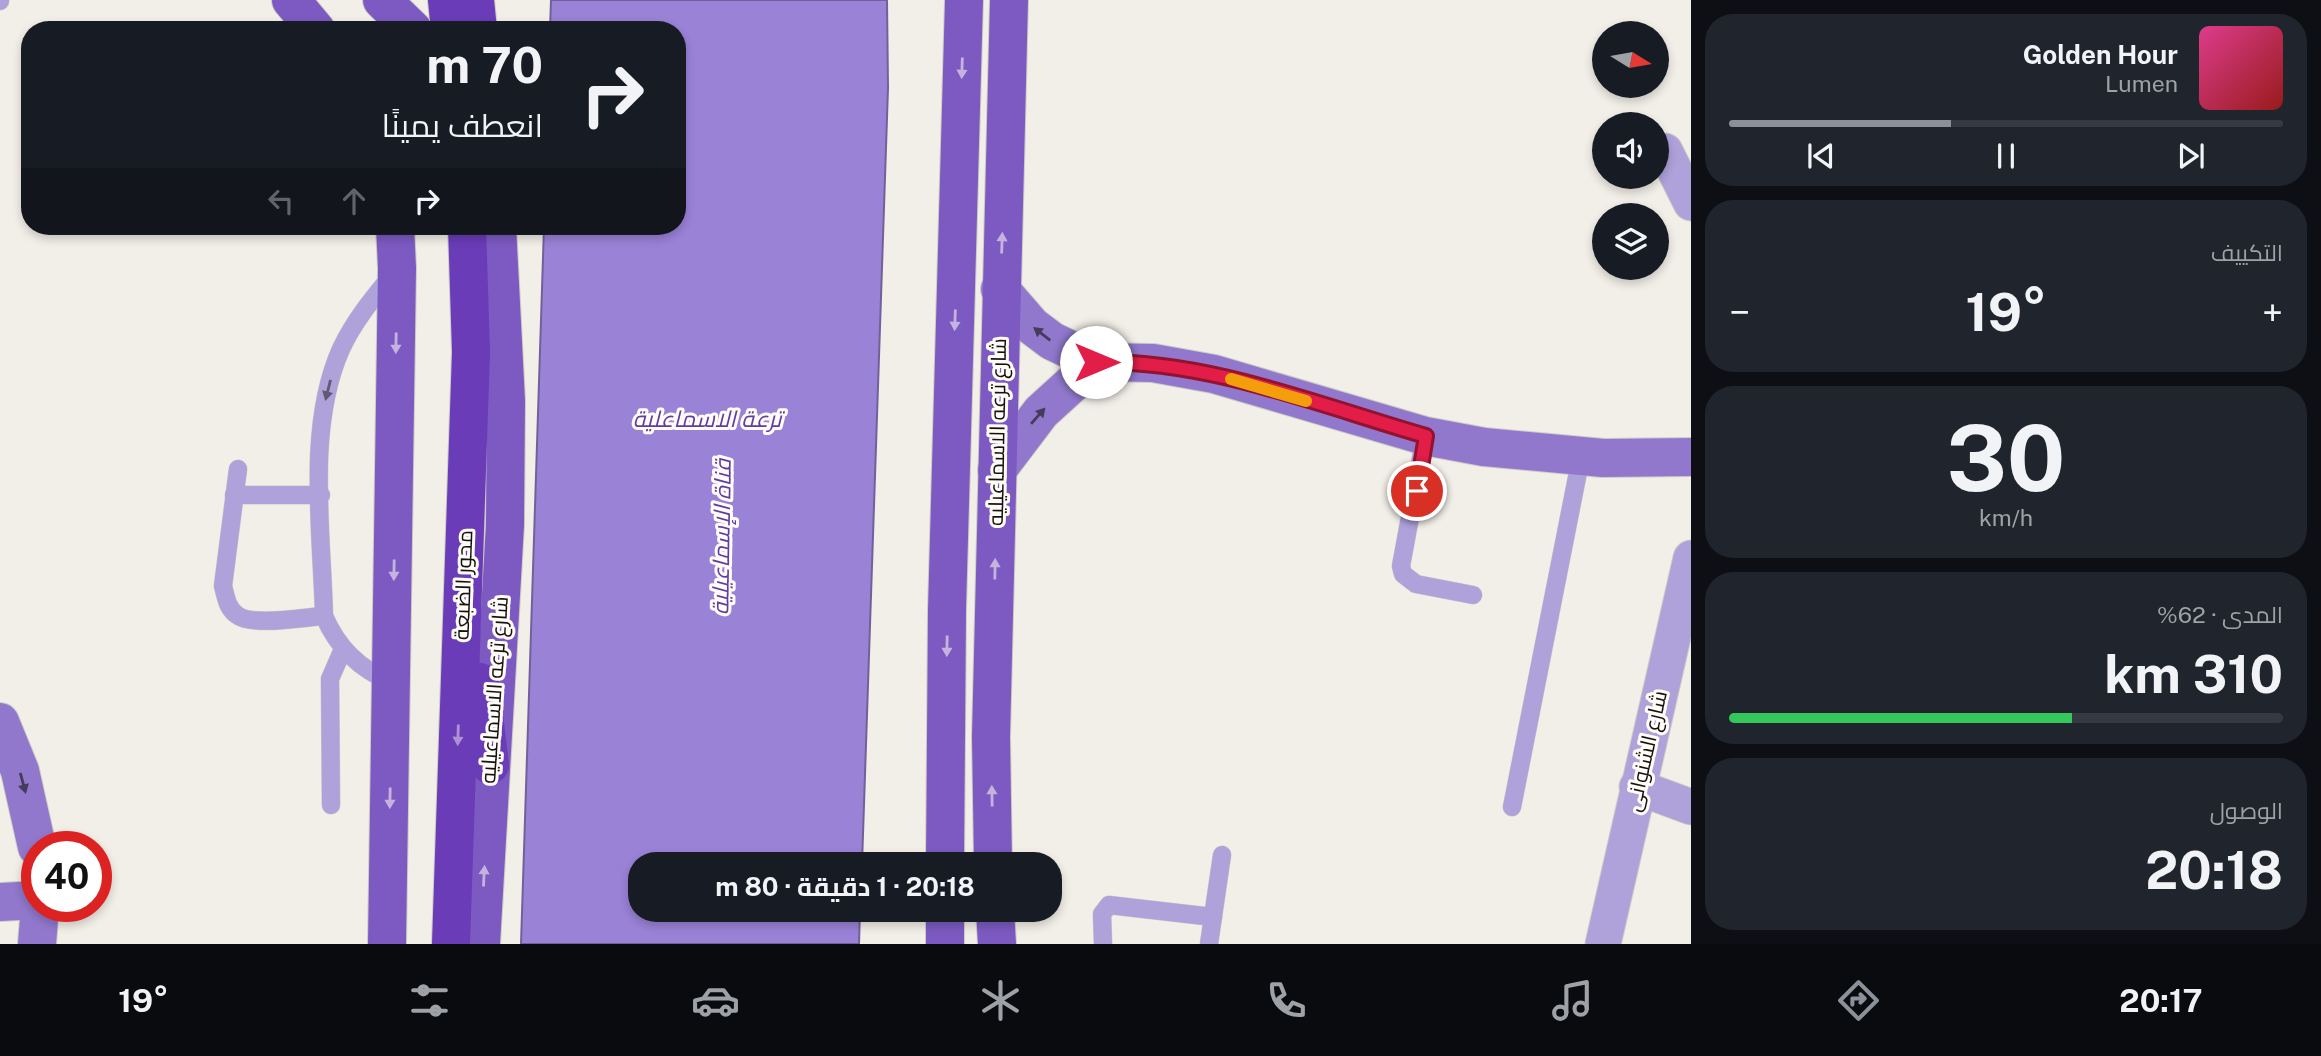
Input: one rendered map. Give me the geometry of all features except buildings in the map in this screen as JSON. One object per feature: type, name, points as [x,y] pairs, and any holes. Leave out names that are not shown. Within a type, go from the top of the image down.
[{"type":"highway","points":[[447,0],[449,21]]},
{"type":"highway","points":[[475,0],[477,21]]},
{"type":"highway","name":"محور الضبعة","points":[[451,944],[471,352],[467,235]]},
{"type":"highway","points":[[489,765],[479,680],[479,582],[494,235]]},
{"type":"main road","points":[[291,0],[308,21]]},
{"type":"main road","points":[[382,0],[403,21]]},
{"type":"main road","points":[[944,852],[947,610],[964,0]]},
{"type":"main road","name":"شارع ترعه الاسماعيليه","points":[[993,852],[991,737],[1009,0]]},
{"type":"main road","points":[[387,944],[393,682],[395,235]]},
{"type":"main road","name":"شارع ترعه الاسماعيليه","points":[[481,944],[489,765],[505,525],[506,401],[495,235]]},
{"type":"main road","points":[[945,922],[945,944]]},
{"type":"main road","points":[[996,922],[997,944]]},
{"type":"street","points":[[1677,159],[1691,204]]},
{"type":"street","points":[[1000,289],[1042,334],[1073,353],[1096,362],[1153,363],[1214,374],[1426,436],[1484,447],[1581,457],[1691,457]]},
{"type":"street","points":[[997,470],[1041,412],[1096,362]]},
{"type":"street","name":"شارع الشنوانى","points":[[1603,944],[1691,558]]},
{"type":"street","points":[[0,722],[20,771],[33,831]]},
{"type":"street","points":[[1637,787],[1691,807]]},
{"type":"street","points":[[0,902],[21,901]]},
{"type":"street","points":[[37,944],[39,922]]},
{"type":"lane","points":[[393,682],[365,669],[343,649],[324,615],[321,430],[332,376],[341,350],[360,314],[397,268]]},
{"type":"lane","points":[[1426,436],[1401,566],[1403,574],[1416,584],[1473,595]]},
{"type":"lane","points":[[1512,807],[1581,457]]},
{"type":"lane","points":[[238,468],[223,586],[227,604],[238,616],[253,621],[324,615]]},
{"type":"lane","points":[[234,495],[321,495]]},
{"type":"lane","points":[[331,805],[330,679],[343,649]]},
{"type":"lane","points":[[1209,944],[1222,855]]},
{"type":"lane","points":[[1103,944],[1102,914],[1109,905],[1213,917]]},
{"type":"water","name":"ترعة الاسماعلية","points":[[551,0],[887,0],[888,88],[862,852],[628,852],[628,922],[860,922],[859,944],[521,944],[544,235],[686,235],[686,21],[550,21]]},
{"type":"slow traffic","points":[[1231,379],[1306,401]]},
{"type":"route","points":[[1096,362],[1153,363],[1214,374],[1426,436],[1417,491]]},
{"type":"water label","name":"قناة الإسماعيلية","points":[[721,537]]}]
